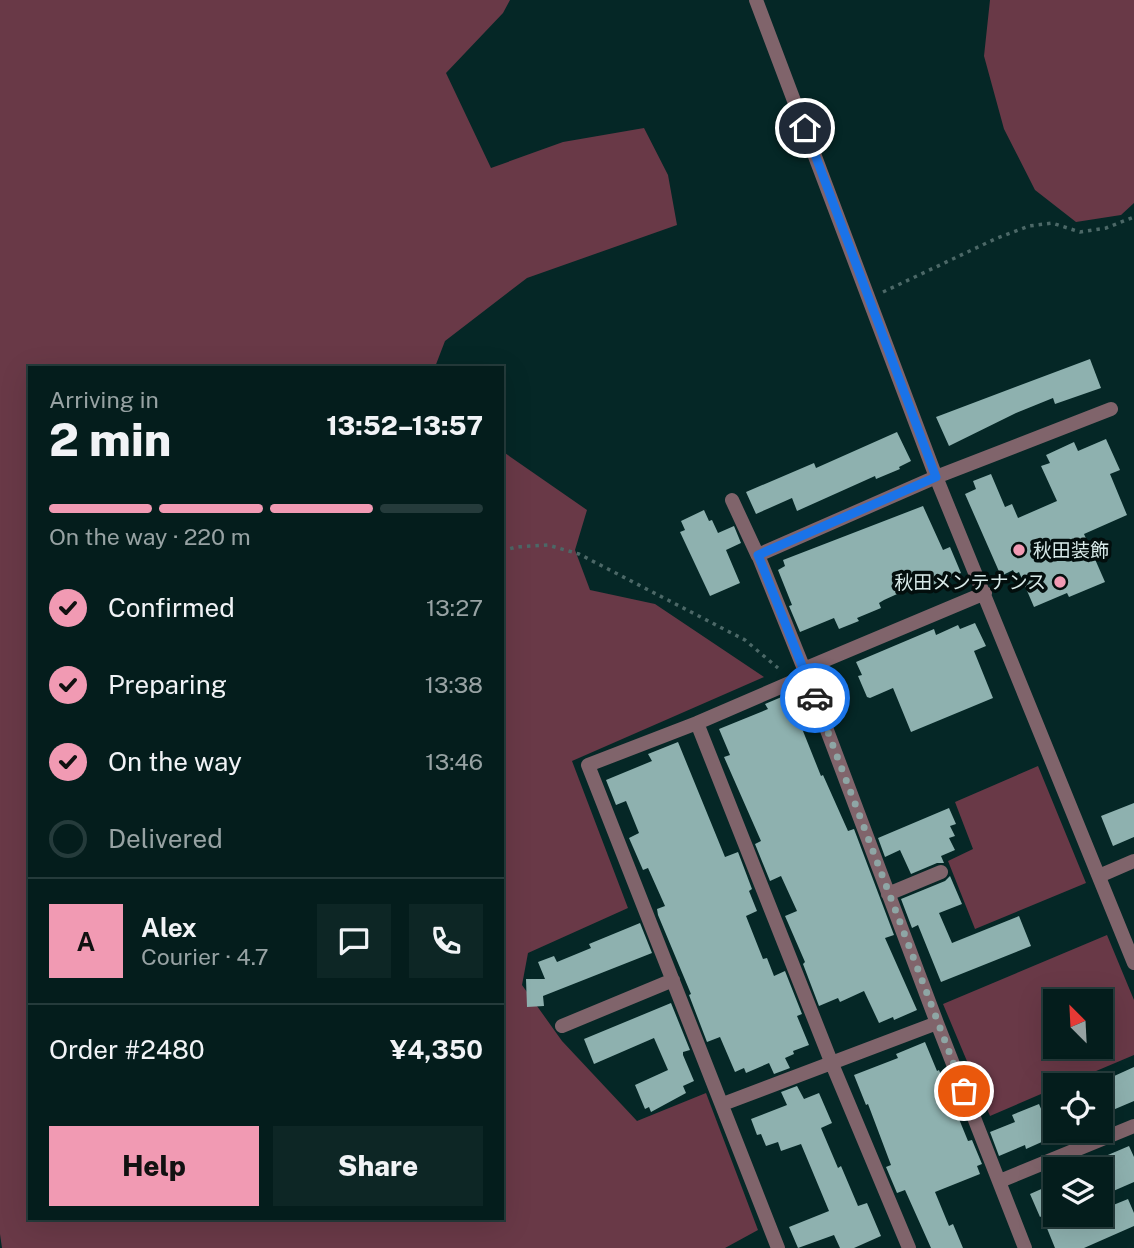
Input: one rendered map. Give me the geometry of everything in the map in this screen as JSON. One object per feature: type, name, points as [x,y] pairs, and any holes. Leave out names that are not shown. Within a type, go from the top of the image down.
[{"type":"street","points":[[756,0],[936,477],[1134,963]]},
{"type":"street","points":[[758,556],[936,477],[1111,409]]},
{"type":"street","points":[[732,500],[758,556],[801,675],[1026,1248]]},
{"type":"street","points":[[778,1248],[588,765],[697,723],[985,593]]},
{"type":"street","points":[[697,723],[832,1064],[909,1248]]},
{"type":"street","points":[[1099,876],[1134,861]]},
{"type":"street","points":[[888,894],[941,872]]},
{"type":"street","points":[[562,1026],[673,980]]},
{"type":"street","points":[[723,1104],[937,1023]]},
{"type":"street","points":[[1000,1181],[1134,1126]]},
{"type":"path","points":[[869,299],[995,239],[1029,226],[1052,223],[1080,232],[1106,228],[1134,217]]},
{"type":"path","points":[[504,550],[548,545],[579,554],[745,640],[801,675]]},
{"type":"shaded area","points":[[0,0],[510,0],[503,13],[446,73],[491,168],[563,142],[644,128],[668,175],[677,225],[527,278],[445,341],[435,366],[28,366],[28,1220],[504,1220],[504,452],[587,510],[575,550],[590,590],[655,604],[764,677],[572,761],[628,908],[528,953],[522,985],[562,1041],[637,1121],[706,1093],[758,1230],[725,1248],[2,1248]]},
{"type":"shaded area","points":[[990,0],[1134,0],[1134,203],[1121,215],[1076,222],[1035,190],[1004,129],[984,56]]},
{"type":"shaded area","points":[[1038,766],[1086,883],[975,929],[948,861],[973,849],[955,802]]},
{"type":"shaded area","points":[[1107,935],[1134,1000],[1134,1055],[1091,1073],[1043,1073],[1043,1093],[990,1116],[943,1004]]},
{"type":"building","points":[[1090,359],[1101,388],[1055,404],[1053,398],[949,446],[936,417]]},
{"type":"building","points":[[897,432],[911,461],[899,467],[900,469],[876,479],[875,476],[797,511],[792,498],[756,514],[746,492],[814,463],[816,468]]},
{"type":"building","points":[[1106,439],[1120,470],[1110,474],[1127,515],[1084,534],[1105,582],[1069,597],[1067,593],[1034,607],[1019,572],[1015,574],[1013,570],[1001,576],[965,494],[976,489],[973,481],[991,474],[1005,507],[1012,504],[1018,518],[1057,501],[1041,466],[1050,463],[1046,455],[1074,442],[1078,451]]},
{"type":"building","points":[[923,506],[943,550],[950,547],[961,573],[933,585],[930,579],[884,600],[879,603],[881,608],[839,629],[834,618],[800,632],[778,570],[785,566],[783,560]]},
{"type":"building","points":[[704,510],[718,533],[734,526],[741,543],[726,550],[740,583],[710,596],[680,532],[685,530],[681,521]]},
{"type":"building","points":[[975,623],[986,646],[974,651],[993,698],[911,732],[893,688],[867,697],[858,676],[862,675],[856,662],[934,629],[936,635],[958,625],[960,629]]},
{"type":"building","points":[[791,693],[803,719],[799,721],[821,776],[823,775],[848,831],[854,829],[894,935],[885,938],[917,1010],[894,1020],[893,1017],[879,1023],[864,991],[840,1002],[838,998],[819,1006],[803,964],[805,962],[785,916],[797,911],[781,876],[770,881],[755,844],[761,841],[724,757],[730,755],[719,729],[768,709],[765,704]]},
{"type":"building","points":[[678,742],[725,857],[738,852],[757,911],[746,916],[763,959],[767,958],[774,976],[785,971],[802,1014],[797,1016],[809,1045],[793,1051],[794,1054],[785,1058],[790,1068],[774,1074],[769,1063],[746,1073],[744,1068],[735,1072],[720,1037],[707,1042],[689,995],[691,994],[658,915],[657,909],[665,906],[648,868],[643,870],[629,838],[639,833],[626,801],[616,805],[606,780],[652,761],[648,754]]},
{"type":"building","points":[[1134,803],[1134,837],[1113,846],[1101,816]]},
{"type":"building","points":[[949,808],[956,824],[950,826],[955,836],[949,838],[955,850],[941,856],[944,863],[937,863],[911,874],[900,850],[885,857],[878,838]]},
{"type":"building","points":[[950,876],[962,904],[939,913],[952,943],[1019,916],[1031,946],[941,982],[918,925],[912,928],[901,899],[945,881]]},
{"type":"building","points":[[640,923],[652,953],[543,996],[544,1006],[527,1007],[526,979],[545,979],[538,962],[554,956],[557,962],[591,948],[589,944]]},
{"type":"building","points":[[671,1003],[690,1050],[683,1052],[683,1055],[694,1081],[683,1086],[686,1093],[651,1112],[649,1107],[645,1109],[635,1085],[668,1070],[654,1038],[594,1064],[584,1039]]},
{"type":"building","points":[[925,1042],[968,1141],[972,1140],[982,1164],[977,1166],[980,1174],[935,1192],[949,1226],[953,1224],[963,1248],[931,1248],[905,1190],[897,1193],[886,1167],[891,1165],[854,1075],[898,1058],[896,1054]]},
{"type":"building","points":[[1134,1067],[1134,1101],[1113,1110],[1113,1077]]},
{"type":"building","points":[[797,1086],[804,1099],[819,1093],[832,1123],[821,1128],[838,1168],[841,1166],[858,1206],[867,1203],[881,1236],[854,1248],[840,1248],[834,1235],[798,1248],[789,1227],[829,1211],[801,1144],[781,1151],[778,1142],[766,1146],[761,1134],[757,1135],[751,1119],[787,1105],[781,1092]]},
{"type":"building","points":[[1039,1104],[1043,1113],[1043,1141],[1026,1149],[1025,1145],[999,1156],[990,1132],[1015,1122],[1012,1115]]},
{"type":"building","points":[[1129,1146],[1134,1157],[1134,1182],[1113,1191],[1113,1157],[1103,1157]]},
{"type":"building","points":[[1043,1188],[1043,1218],[1040,1217],[1030,1194]]},
{"type":"building","points":[[1128,1199],[1134,1213],[1134,1226],[1084,1248],[1055,1248],[1046,1227],[1113,1227],[1113,1205]]},
{"type":"way so far","points":[[815,698],[964,1091]]},
{"type":"place","name":"秋田装飾","points":[[1019,550]]},
{"type":"place","name":"秋田メンテナンス","points":[[1060,582]]},
{"type":"route","points":[[805,128],[936,477],[758,555],[815,698]]}]
